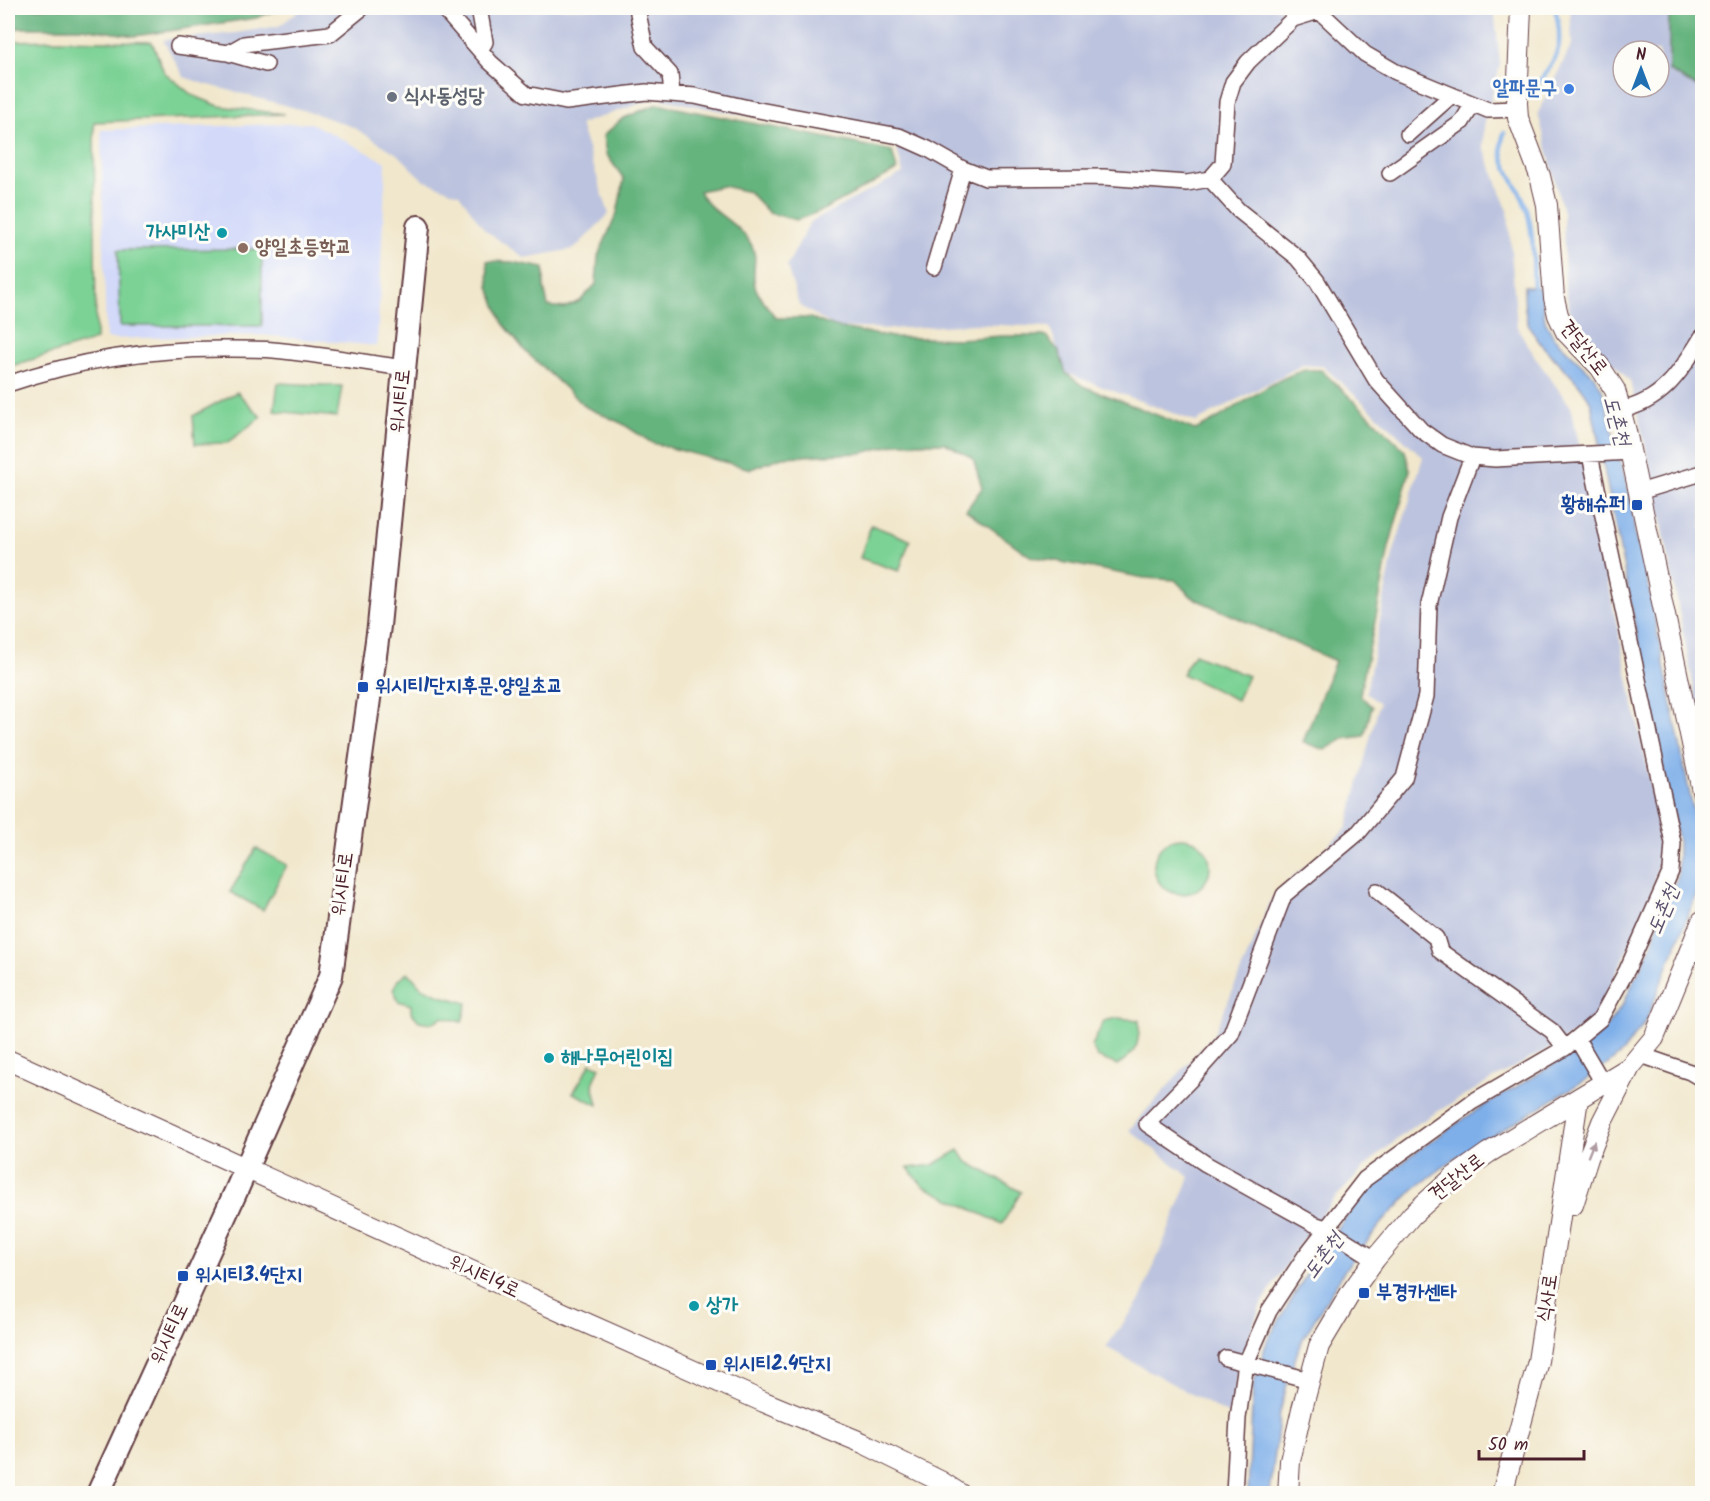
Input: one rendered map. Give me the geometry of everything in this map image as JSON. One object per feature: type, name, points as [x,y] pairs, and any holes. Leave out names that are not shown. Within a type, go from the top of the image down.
[{"type":"main road","name":"위시티로","points":[[98,1494],[331,976],[379,626],[418,227]]},
{"type":"street","points":[[228,53],[244,44],[330,34],[362,8]]},
{"type":"street","points":[[442,8],[480,50],[526,94],[566,102],[646,92],[696,96],[899,136],[963,169],[986,178],[1104,177],[1187,183],[1210,179],[1223,164],[1227,102],[1233,82],[1248,62],[1293,19],[1318,9],[1365,54],[1396,72],[1488,110],[1517,109]]},
{"type":"street","points":[[479,8],[485,42],[480,50]]},
{"type":"street","name":"견달산로","points":[[1521,8],[1518,118],[1544,190],[1554,298],[1560,323],[1572,339],[1600,367],[1615,390],[1628,452],[1696,721],[1702,791]]},
{"type":"street","points":[[638,13],[645,47],[670,74],[672,94]]},
{"type":"street","points":[[178,46],[228,53],[266,64]]},
{"type":"street","points":[[1408,134],[1452,95]]},
{"type":"street","points":[[1390,173],[1462,122],[1473,104]]},
{"type":"street","points":[[934,267],[963,169]]},
{"type":"street","points":[[1210,179],[1238,210],[1298,258],[1317,281],[1376,380],[1420,430],[1442,445],[1472,457],[1495,459],[1628,452]]},
{"type":"street","points":[[1620,410],[1637,407],[1650,400],[1680,374],[1702,337]]},
{"type":"street","points":[[8,384],[45,371],[109,358],[153,352],[213,349],[271,350],[404,368]]},
{"type":"street","points":[[1234,1494],[1238,1418],[1251,1364],[1269,1311],[1306,1255],[1330,1230],[1365,1179],[1472,1102],[1574,1044],[1600,1019],[1628,970],[1671,871],[1672,843],[1594,454]]},
{"type":"street","points":[[1371,1256],[1330,1230],[1314,1224],[1206,1164],[1147,1124],[1231,1034],[1284,895],[1359,831],[1404,778],[1426,696],[1429,605],[1449,518],[1472,457]]},
{"type":"street","points":[[1639,492],[1702,473]]},
{"type":"street","points":[[1377,891],[1436,938],[1440,951],[1552,1031],[1574,1044],[1601,1081]]},
{"type":"street","name":"견달산로","points":[[1288,1494],[1290,1461],[1305,1379],[1319,1346],[1371,1256],[1454,1177],[1488,1153],[1636,1061],[1654,1038],[1702,921]]},
{"type":"street","name":"위시티4로","points":[[8,1059],[544,1305],[863,1443],[940,1481],[960,1494]]},
{"type":"street","points":[[1560,1221],[1572,1207],[1602,1122],[1636,1061],[1690,1072],[1702,1079]]},
{"type":"street","name":"식사로","points":[[1502,1494],[1538,1361],[1578,1099]]},
{"type":"street","points":[[1226,1359],[1305,1379]]},
{"type":"shaded area","points":[[303,8],[1494,8],[1500,65],[1484,126],[1483,145],[1508,212],[1517,327],[1537,360],[1571,407],[1663,844],[1652,890],[1637,930],[1595,1019],[1561,1042],[1415,1125],[1373,1159],[1334,1199],[1294,1252],[1259,1308],[1241,1362],[1229,1415],[1106,1347],[1140,1300],[1190,1177],[1129,1130],[1214,1034],[1273,896],[1347,828],[1379,704],[1366,692],[1393,554],[1423,457],[1323,366],[1302,365],[1196,422],[1066,373],[1050,327],[975,324],[890,329],[835,327],[799,305],[787,266],[810,222],[903,173],[896,145],[656,98],[580,124],[609,214],[574,249],[524,258],[485,230],[459,194],[423,180],[399,155],[353,127],[314,113],[184,77],[163,40],[279,26]]},
{"type":"shaded area","points":[[1570,8],[1702,8],[1702,730],[1655,487],[1630,381],[1579,328],[1570,311],[1565,286],[1563,212],[1538,113],[1572,44]]},
{"type":"shaded area","name":"양일초등학교","points":[[311,123],[386,162],[377,346],[262,335],[106,339],[101,130]]},
{"type":"green space","points":[[8,8],[283,8],[256,18],[135,36],[82,28],[8,30]]},
{"type":"green space","points":[[1666,8],[1702,8],[1702,90],[1671,72],[1669,11]]},
{"type":"green space","points":[[8,41],[152,42],[164,72],[192,95],[219,106],[284,114],[94,122],[96,340],[8,367]]},
{"type":"green space","points":[[657,104],[892,151],[897,170],[823,210],[797,220],[769,213],[749,192],[723,186],[699,191],[704,199],[739,230],[751,244],[754,254],[756,290],[776,318],[810,318],[835,327],[892,337],[958,339],[1046,336],[1059,351],[1066,373],[1083,386],[1195,430],[1288,376],[1304,370],[1321,370],[1405,451],[1410,470],[1389,547],[1362,683],[1360,695],[1372,707],[1364,736],[1343,739],[1325,750],[1303,742],[1335,661],[1193,598],[1175,580],[1144,578],[1030,556],[966,510],[982,488],[973,458],[945,443],[900,443],[862,453],[782,457],[751,469],[652,443],[623,424],[586,407],[526,352],[503,323],[489,287],[487,261],[512,262],[544,268],[544,287],[548,306],[564,308],[580,301],[596,284],[598,256],[617,213],[624,179],[606,154],[603,136],[622,119]]},
{"type":"green space","points":[[262,249],[262,326],[120,326],[118,250]]},
{"type":"green space","points":[[278,383],[342,386],[337,417],[274,411]]},
{"type":"green space","points":[[237,392],[261,417],[227,443],[195,444],[193,416]]},
{"type":"green space","points":[[871,525],[910,540],[899,571],[860,558]]},
{"type":"green space","points":[[1194,654],[1248,676],[1237,700],[1182,674]]},
{"type":"green space","points":[[1182,838],[1193,840],[1202,846],[1208,855],[1210,866],[1208,877],[1202,886],[1193,892],[1182,894],[1171,892],[1162,886],[1156,877],[1154,866],[1156,855],[1162,846],[1171,840]]},
{"type":"green space","points":[[256,848],[287,865],[263,910],[230,892]]},
{"type":"green space","points":[[408,972],[421,987],[467,1003],[462,1022],[442,1017],[432,1023],[419,1021],[411,1012],[411,1005],[398,1001],[393,989],[398,980]]},
{"type":"green space","points":[[1117,1018],[1139,1020],[1139,1028],[1136,1047],[1117,1065],[1097,1057],[1092,1046],[1104,1021]]},
{"type":"green space","points":[[591,1063],[600,1067],[593,1084],[598,1105],[573,1093]]},
{"type":"green space","points":[[959,1150],[966,1161],[1021,1192],[1002,1224],[923,1186],[908,1168],[933,1165]]},
{"type":"water","points":[[1524,286],[1541,288],[1545,321],[1554,338],[1593,375],[1602,389],[1632,506],[1635,537],[1645,570],[1695,821],[1700,870],[1698,890],[1646,1021],[1622,1053],[1594,1075],[1458,1156],[1414,1189],[1382,1223],[1346,1268],[1301,1342],[1289,1377],[1280,1412],[1270,1493],[1248,1494],[1253,1386],[1267,1341],[1306,1275],[1354,1206],[1369,1189],[1420,1149],[1477,1110],[1598,1036],[1624,1002],[1653,942],[1659,918],[1678,877],[1678,842],[1591,403],[1577,382],[1534,334],[1526,314]]},
{"type":"waterway","name":"도촌천","points":[[1535,88],[1549,68],[1557,51],[1559,33],[1555,8]]},
{"type":"waterway","name":"도촌천","points":[[1504,133],[1502,142],[1504,159],[1523,199],[1530,222],[1534,293]]},
{"type":"place","name":"알파문구","points":[[1569,89]]},
{"type":"place","name":"식사동성당","points":[[392,97]]},
{"type":"place","name":"가사미산","points":[[222,233]]},
{"type":"place","name":"양일초등학교","points":[[243,248]]},
{"type":"place","name":"황해슈퍼","points":[[1637,505]]},
{"type":"place","name":"위시티1단지후문.양일초교","points":[[363,687]]},
{"type":"place","name":"해나무어린이집","points":[[549,1058]]},
{"type":"place","name":"위시티3.4단지","points":[[183,1276]]},
{"type":"place","name":"부경카센타","points":[[1364,1293]]},
{"type":"place","name":"상가","points":[[694,1306]]},
{"type":"place","name":"위시티2.4단지","points":[[711,1365]]}]
